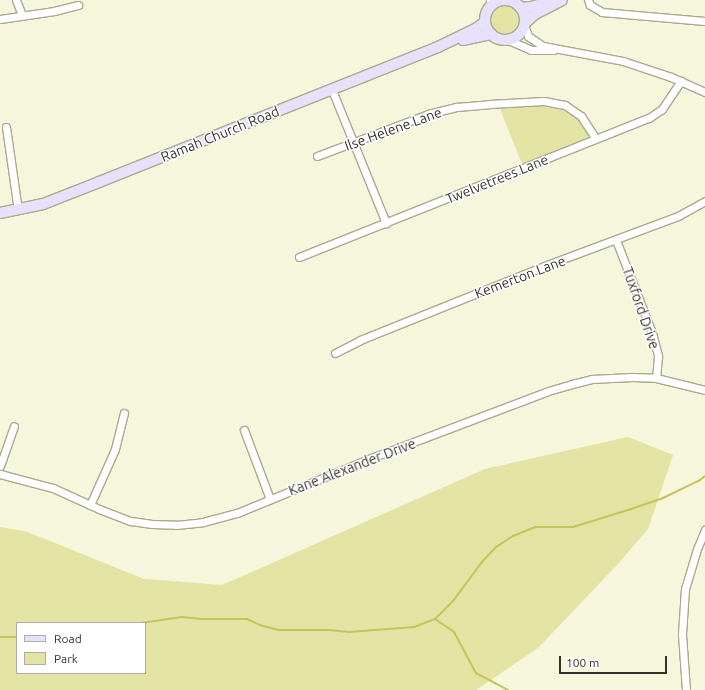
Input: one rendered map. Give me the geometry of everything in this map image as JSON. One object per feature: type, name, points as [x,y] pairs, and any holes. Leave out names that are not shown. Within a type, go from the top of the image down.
[{"type":"main road","points":[[490,34],[485,22],[486,13],[491,2],[503,0],[514,2],[521,8],[525,16],[524,24],[519,34],[508,40]]},
{"type":"main road","points":[[521,8],[531,7],[554,0]]},
{"type":"main road","points":[[524,24],[535,14],[562,0]]},
{"type":"main road","name":"Ramah Church Road","points":[[0,213],[43,204],[85,188],[332,90],[438,46],[477,28],[485,22]]},
{"type":"main road","name":"Ramah Church Road","points":[[438,46],[480,35],[490,34],[502,40],[508,40]]},
{"type":"street","points":[[16,0],[22,15]]},
{"type":"street","points":[[588,0],[590,5],[602,12],[705,21]]},
{"type":"street","points":[[0,19],[54,11],[78,5]]},
{"type":"street","points":[[524,24],[528,36],[543,46],[623,61],[680,81],[705,92]]},
{"type":"street","points":[[508,40],[531,50],[561,50]]},
{"type":"street","name":"Twelvetrees Lane","points":[[299,257],[596,139],[655,114],[667,103],[680,81]]},
{"type":"street","points":[[332,90],[386,223]]},
{"type":"street","name":"Ilse Helene Lane","points":[[318,156],[411,120],[450,109],[471,105],[544,101],[565,105],[574,110],[587,123],[596,139]]},
{"type":"street","points":[[6,127],[18,210]]},
{"type":"street","name":"Kemerton Lane","points":[[335,353],[360,340],[544,266],[678,216],[705,201]]},
{"type":"street","name":"Tuxford Drive","points":[[616,240],[654,340],[658,356],[656,378]]},
{"type":"street","name":"Kane Alexander Drive","points":[[0,474],[53,488],[90,505],[131,521],[176,525],[223,517],[548,391],[578,382],[609,377],[656,378],[705,390]]},
{"type":"street","points":[[90,505],[115,450],[124,413]]},
{"type":"street","points":[[0,466],[14,426]]},
{"type":"street","points":[[244,430],[270,499]]},
{"type":"street","points":[[686,690],[682,634],[685,589],[697,549],[705,530]]},
{"type":"green space","points":[[501,0],[509,0],[516,3],[522,9],[525,20],[522,31],[516,37],[509,40],[501,40],[494,37],[488,31],[485,24],[485,16],[488,9],[494,3]]},
{"type":"green space","points":[[548,105],[570,110],[588,130],[588,139],[522,164],[499,106]]},
{"type":"green space","points":[[628,437],[673,455],[648,529],[618,564],[538,648],[476,690],[0,690],[0,527],[28,532],[144,579],[222,585],[485,469]]},
{"type":"waterway","points":[[146,622],[182,617],[202,619],[247,619],[260,625],[279,630],[329,630],[349,632],[414,627],[435,619],[453,601],[482,562],[496,547],[513,536],[535,527],[573,527],[631,509],[663,498],[700,480],[705,476]]},
{"type":"waterway","points":[[435,619],[454,632],[476,673],[508,690]]},
{"type":"waterway","points":[[0,637],[16,637]]}]
